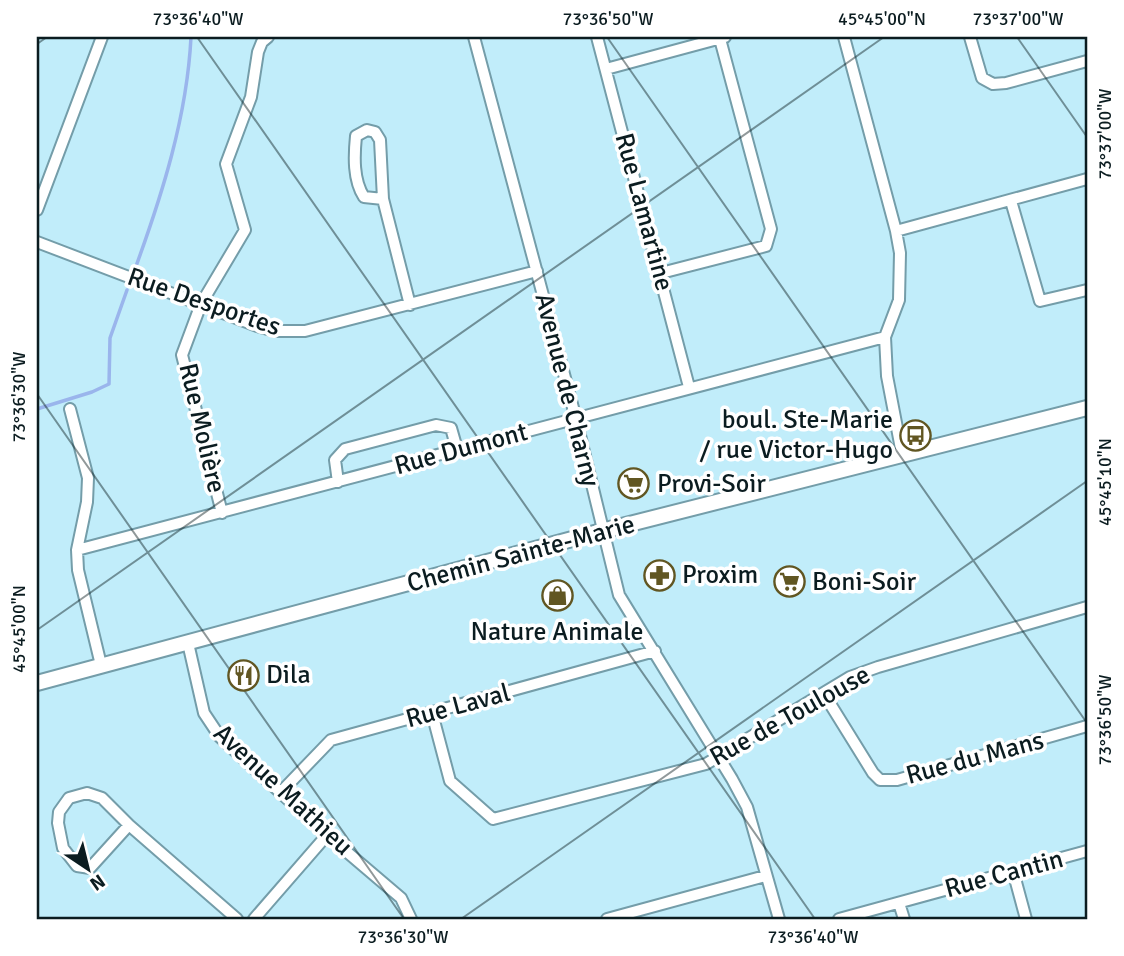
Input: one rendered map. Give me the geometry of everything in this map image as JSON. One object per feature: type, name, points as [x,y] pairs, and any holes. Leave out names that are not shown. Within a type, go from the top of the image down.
[{"type":"street","points":[[37,210],[102,37]]},
{"type":"street","name":"Rue Molière","points":[[222,513],[182,355],[201,304],[245,230],[226,164],[251,97],[258,52],[262,42],[268,37]]},
{"type":"street","name":"Avenue de Charny","points":[[474,37],[576,419],[619,595],[747,807],[779,919]]},
{"type":"street","name":"Rue Lamartine","points":[[597,37],[689,387]]},
{"type":"street","points":[[844,37],[900,253],[899,300],[886,337],[887,376],[902,454]]},
{"type":"street","points":[[970,37],[982,78],[993,84],[1006,83],[1087,61]]},
{"type":"street","points":[[606,69],[723,38],[771,229],[770,236],[765,246],[661,274]]},
{"type":"street","points":[[383,199],[363,197],[357,187],[356,136],[367,130],[375,132],[380,140],[383,199],[410,305]]},
{"type":"street","points":[[896,232],[1087,179]]},
{"type":"street","points":[[1011,201],[1040,301],[1087,290]]},
{"type":"street","name":"Rue Desportes","points":[[37,242],[257,326],[291,332],[305,331],[410,305],[537,271]]},
{"type":"street","name":"Rue Dumont","points":[[77,550],[886,337]]},
{"type":"street","name":"Chemin Sainte-Marie","points":[[37,683],[602,531],[1087,408]]},
{"type":"street","points":[[70,409],[88,478],[87,502],[77,550],[78,570],[101,665]]},
{"type":"street","points":[[338,482],[335,460],[345,449],[436,425],[451,428],[457,449]]},
{"type":"street","name":"Rue de Toulouse","points":[[432,713],[450,780],[493,819],[706,764],[849,677],[1087,607]]},
{"type":"street","name":"Avenue Mathieu","points":[[188,643],[204,713],[220,737],[327,835],[401,898],[411,919]]},
{"type":"street","name":"Rue Laval","points":[[280,793],[331,740],[655,651]]},
{"type":"street","name":"Rue du Mans","points":[[824,694],[880,780],[897,780],[1087,726]]},
{"type":"street","points":[[130,825],[90,867],[77,866],[63,848],[58,823],[59,812],[69,799],[87,793],[102,798],[237,919]]},
{"type":"street","points":[[254,919],[327,835]]},
{"type":"street","name":"Rue Cantin","points":[[839,919],[1087,851]]},
{"type":"street","points":[[1013,871],[1026,919]]},
{"type":"street","points":[[607,919],[765,876]]},
{"type":"street","points":[[899,903],[904,919]]},
{"type":"waterway","points":[[135,269],[172,155],[189,67],[191,37]]},
{"type":"waterway","points":[[37,409],[109,384],[110,338],[127,290]]},
{"type":"place","name":"boul. Ste-Marie / rue Victor-Hugo","points":[[916,435]]},
{"type":"place","name":"Provi-Soir","points":[[634,484]]},
{"type":"place","name":"Proxim","points":[[659,575]]},
{"type":"place","name":"Boni-Soir","points":[[789,582]]},
{"type":"place","name":"Nature Animale","points":[[557,596]]},
{"type":"place","name":"Dila","points":[[243,675]]}]
